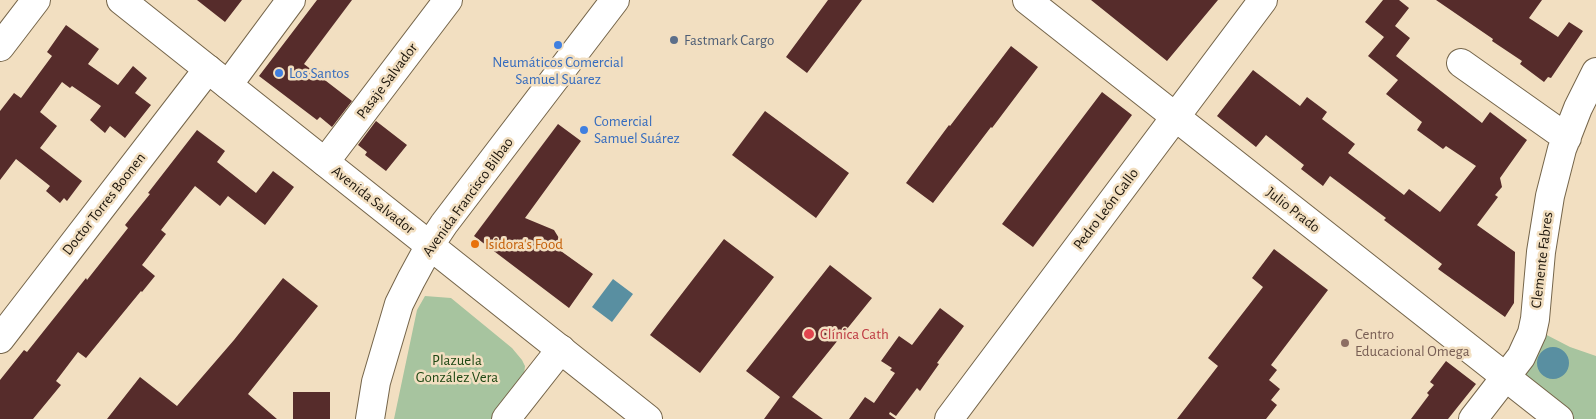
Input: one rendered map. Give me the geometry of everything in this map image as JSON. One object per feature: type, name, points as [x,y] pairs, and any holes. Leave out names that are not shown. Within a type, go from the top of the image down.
[{"type":"street","points":[[0,47],[36,0]]},
{"type":"street","name":"Avenida Salvador","points":[[121,0],[648,419]]},
{"type":"street","name":"Doctor Torres Boonen","points":[[0,338],[218,77],[291,0]]},
{"type":"street","name":"Pasaje Salvador","points":[[325,162],[448,0]]},
{"type":"street","name":"Avenida Francisco Bilbao","points":[[370,419],[376,382],[400,304],[430,246],[444,224],[615,0]]},
{"type":"street","name":"Julio Prado","points":[[1027,0],[1559,419]]},
{"type":"street","name":"Pedro León Gallo","points":[[949,419],[1263,0]]},
{"type":"street","points":[[1461,63],[1566,138]]},
{"type":"street","name":"Clemente Fabres","points":[[1473,419],[1521,357],[1532,333],[1541,252],[1550,196],[1566,138],[1596,72]]},
{"type":"street","points":[[506,419],[561,349]]},
{"type":"green space","name":"Plazuela González Vera","points":[[425,296],[451,298],[512,348],[522,360],[525,366],[523,385],[496,419],[394,419],[417,310]]},
{"type":"green space","points":[[1539,331],[1570,347],[1596,356],[1596,419],[1574,419],[1519,373]]},
{"type":"water","points":[[613,279],[633,294],[612,322],[592,307]]},
{"type":"water","points":[[1553,347],[1564,352],[1569,363],[1564,374],[1553,379],[1542,374],[1537,363],[1542,352]]},
{"type":"building","points":[[197,0],[242,0],[225,22]]},
{"type":"building","points":[[317,0],[352,0],[304,64],[352,101],[332,127],[320,117],[317,120],[259,76]]},
{"type":"building","points":[[828,0],[862,0],[807,73],[786,57]]},
{"type":"building","points":[[1091,0],[1218,0],[1167,61]]},
{"type":"building","points":[[1383,0],[1399,0],[1409,8],[1395,26],[1410,38],[1396,56],[1482,123],[1490,112],[1527,140],[1500,178],[1502,187],[1495,195],[1498,197],[1477,225],[1515,252],[1514,303],[1505,317],[1438,269],[1442,264],[1384,220],[1386,218],[1330,176],[1323,186],[1301,169],[1304,165],[1266,135],[1256,147],[1217,116],[1253,70],[1300,106],[1307,97],[1327,112],[1322,119],[1355,144],[1348,153],[1404,195],[1409,189],[1440,212],[1476,166],[1446,146],[1443,149],[1417,130],[1422,122],[1386,94],[1398,80],[1368,56],[1384,37],[1365,22]]},
{"type":"building","points":[[1436,0],[1542,0],[1529,18],[1558,37],[1569,22],[1583,31],[1551,78],[1548,77],[1544,82],[1520,64],[1522,61]]},
{"type":"building","points":[[66,25],[99,49],[88,64],[118,85],[133,66],[147,78],[135,93],[151,105],[125,138],[110,126],[105,133],[90,120],[101,106],[72,86],[70,88],[62,82],[40,112],[57,126],[40,148],[82,181],[67,201],[64,198],[60,203],[46,191],[50,186],[16,159],[0,180],[0,111],[14,93],[21,98],[52,56],[47,52]]},
{"type":"building","points":[[1011,46],[1038,67],[933,203],[906,183]]},
{"type":"building","points":[[1102,92],[1132,115],[1033,247],[1002,224]]},
{"type":"building","points":[[765,111],[849,173],[816,218],[732,155]]},
{"type":"building","points":[[376,121],[407,145],[386,171],[365,155],[367,152],[358,145]]},
{"type":"building","points":[[558,124],[581,141],[525,218],[554,230],[562,243],[558,249],[593,274],[569,308],[474,236]]},
{"type":"building","points":[[197,130],[225,151],[217,162],[256,193],[273,171],[294,187],[265,225],[228,196],[220,206],[195,186],[161,230],[166,234],[142,265],[155,276],[142,292],[86,358],[78,352],[56,381],[61,385],[33,419],[0,419],[0,380],[24,350],[27,352],[128,228],[125,225]]},
{"type":"building","points":[[724,239],[774,277],[700,373],[650,335]]},
{"type":"building","points":[[1274,249],[1328,290],[1271,365],[1277,370],[1269,380],[1280,389],[1271,400],[1277,405],[1266,419],[1177,419],[1218,366],[1208,358],[1263,287],[1252,278]]},
{"type":"building","name":"Clínica Cath","points":[[830,265],[872,298],[792,397],[823,419],[764,419],[780,397],[746,371]]},
{"type":"building","points":[[283,278],[318,306],[248,394],[277,419],[107,419],[140,377],[177,406],[234,340]]},
{"type":"building","points":[[940,308],[964,326],[937,363],[939,364],[920,391],[917,388],[896,416],[890,412],[889,414],[896,419],[849,419],[865,397],[874,403],[895,373],[890,370],[892,368],[881,361],[899,336],[912,345]]},
{"type":"building","points":[[1446,361],[1476,384],[1448,419],[1411,419],[1429,395],[1427,393],[1434,385],[1430,382]]},
{"type":"building","points":[[293,392],[330,392],[330,419],[293,419]]},
{"type":"place","name":"Fastmark Cargo","points":[[674,40]]},
{"type":"place","name":"Neumáticos Comercial Samuel Suarez","points":[[558,45]]},
{"type":"place","name":"Los Santos","points":[[279,73]]},
{"type":"place","name":"Comercial Samuel Suárez","points":[[584,130]]},
{"type":"place","name":"Isidora's Food","points":[[475,244]]},
{"type":"place","name":"Clínica Cath","points":[[809,334]]},
{"type":"place","name":"Centro Educacional Omega","points":[[1345,343]]}]
